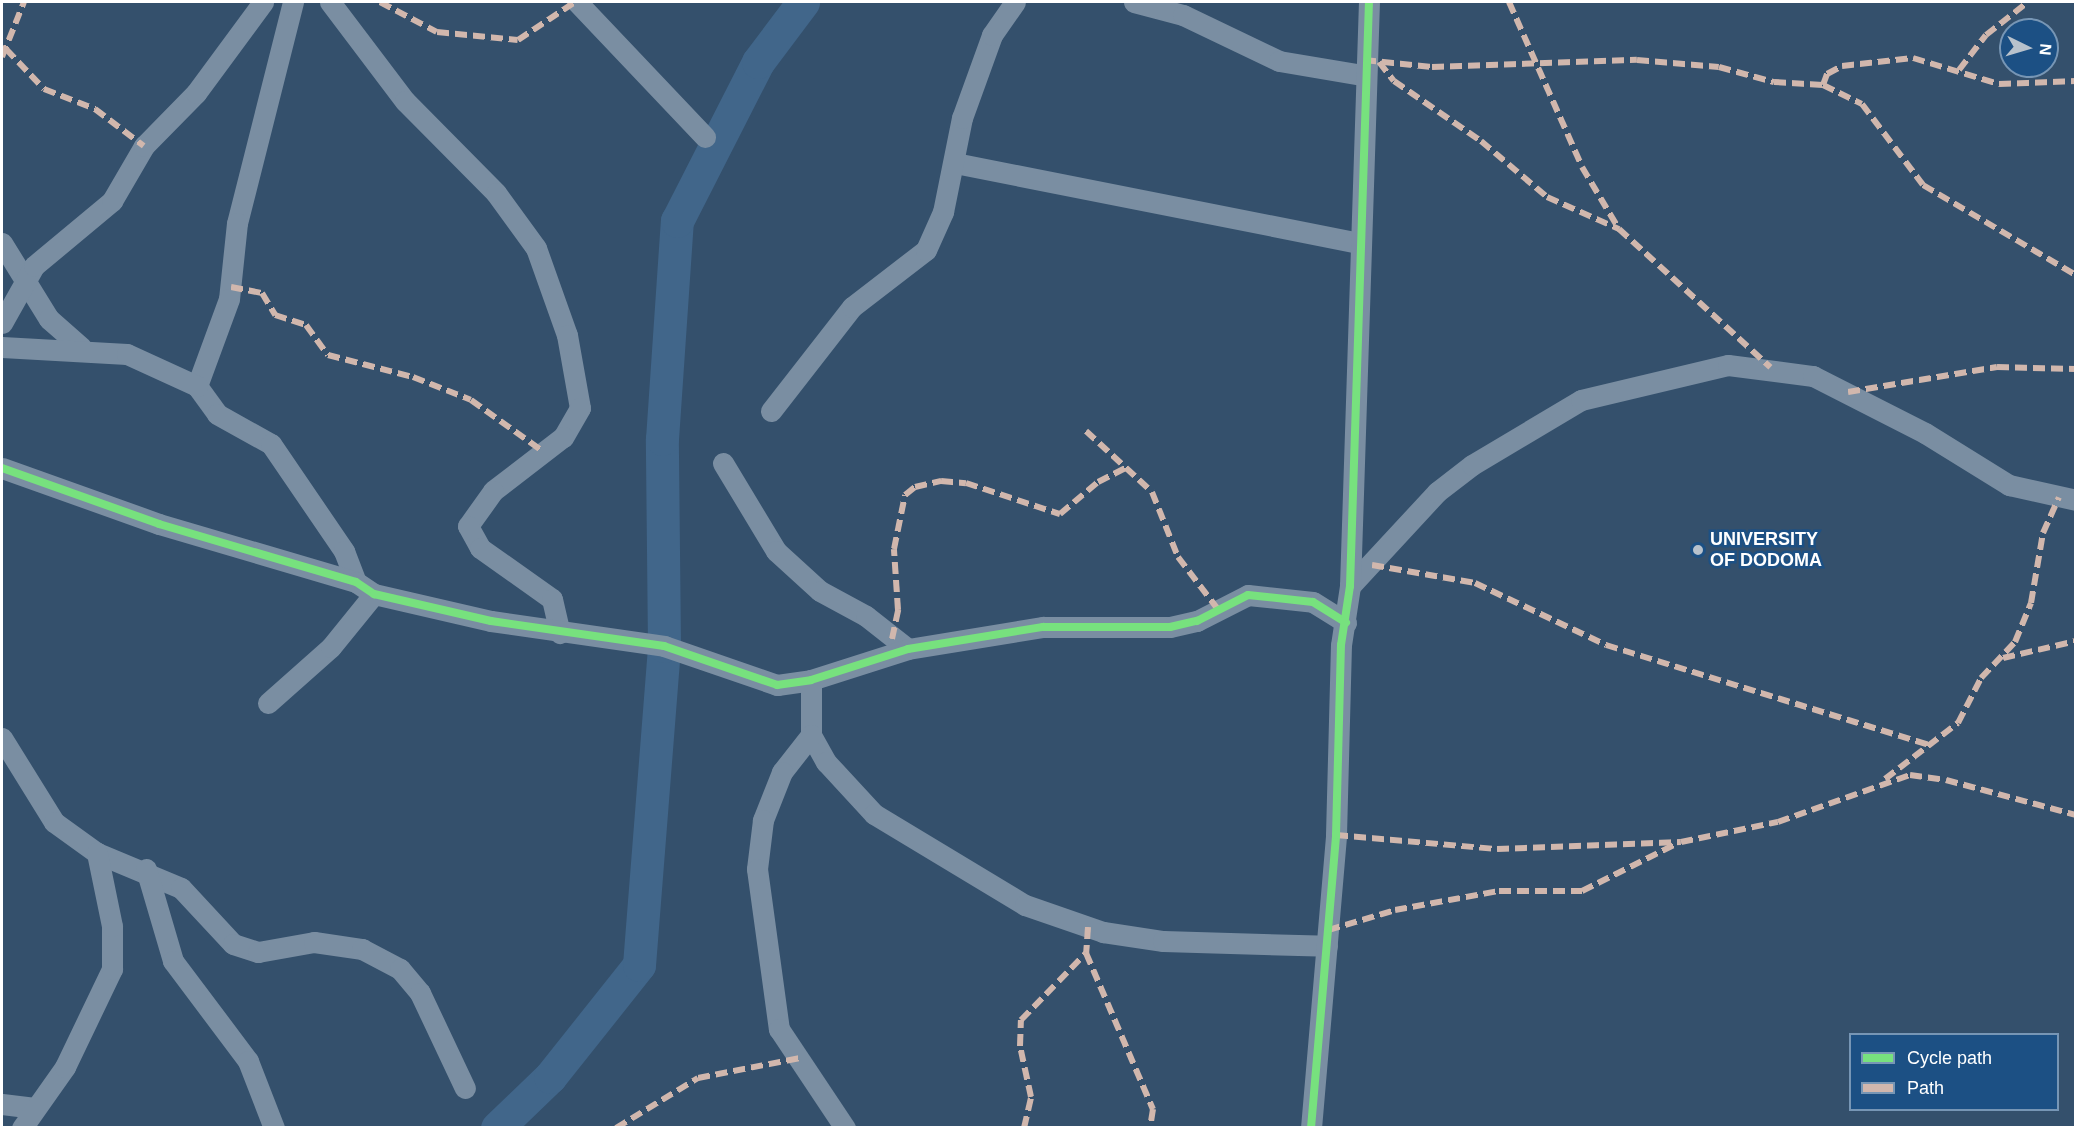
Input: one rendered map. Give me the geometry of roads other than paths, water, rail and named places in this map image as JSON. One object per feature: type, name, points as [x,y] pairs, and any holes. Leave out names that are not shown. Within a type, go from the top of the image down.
[{"type":"street","points":[[2,323],[23,281],[112,201],[144,146],[196,93],[263,2]]},
{"type":"street","points":[[197,386],[229,299],[237,223],[293,2]]},
{"type":"street","points":[[330,2],[405,101],[496,193],[536,248],[567,335],[580,408],[563,437],[493,491],[468,526],[480,548],[552,599],[560,633]]},
{"type":"street","points":[[577,2],[705,137]]},
{"type":"street","points":[[771,411],[852,308],[926,250],[944,212],[962,118],[992,35],[1016,2]]},
{"type":"street","points":[[1134,2],[1184,15],[1278,61],[1363,75]]},
{"type":"street","points":[[1311,1128],[1327,946],[1350,586],[1363,75],[1369,2]]},
{"type":"street","points":[[955,163],[1358,243]]},
{"type":"street","points":[[2,243],[23,281],[49,319],[81,347]]},
{"type":"street","points":[[2,347],[81,347],[151,361],[197,386],[217,414],[271,444],[344,551],[356,582]]},
{"type":"street","points":[[1350,586],[1437,492],[1472,465],[1581,400],[1728,364],[1813,376],[1925,433],[2009,485],[2076,500]]},
{"type":"street","points":[[723,463],[776,551],[820,591],[867,616],[908,649]]},
{"type":"street","points":[[2,468],[159,524],[356,582],[374,594],[560,633],[664,646],[777,685],[811,680],[908,649],[1072,624],[1170,627],[1197,621],[1248,595],[1313,602],[1346,623]]},
{"type":"street","points":[[268,703],[331,647],[374,594]]},
{"type":"street","points":[[811,680],[811,735],[826,762],[874,814],[1025,905],[1103,932],[1163,941],[1327,946]]},
{"type":"street","points":[[811,735],[782,772],[763,820],[757,869],[779,1029],[845,1128]]},
{"type":"street","points":[[2,738],[54,822],[97,853],[146,869],[181,888],[244,949],[314,942],[381,956],[420,993],[465,1088]]},
{"type":"street","points":[[22,1128],[65,1067],[111,969],[112,926],[97,853]]},
{"type":"street","points":[[146,869],[173,961],[248,1061],[274,1128]]},
{"type":"street","points":[[2,1104],[35,1108]]},
{"type":"waterway","points":[[497,1128],[550,1077],[639,965],[664,646],[662,439],[677,221],[758,62],[803,2]]},
{"type":"place","name":"UNIVERSITY OF DODOMA","points":[[1698,550]]}]
